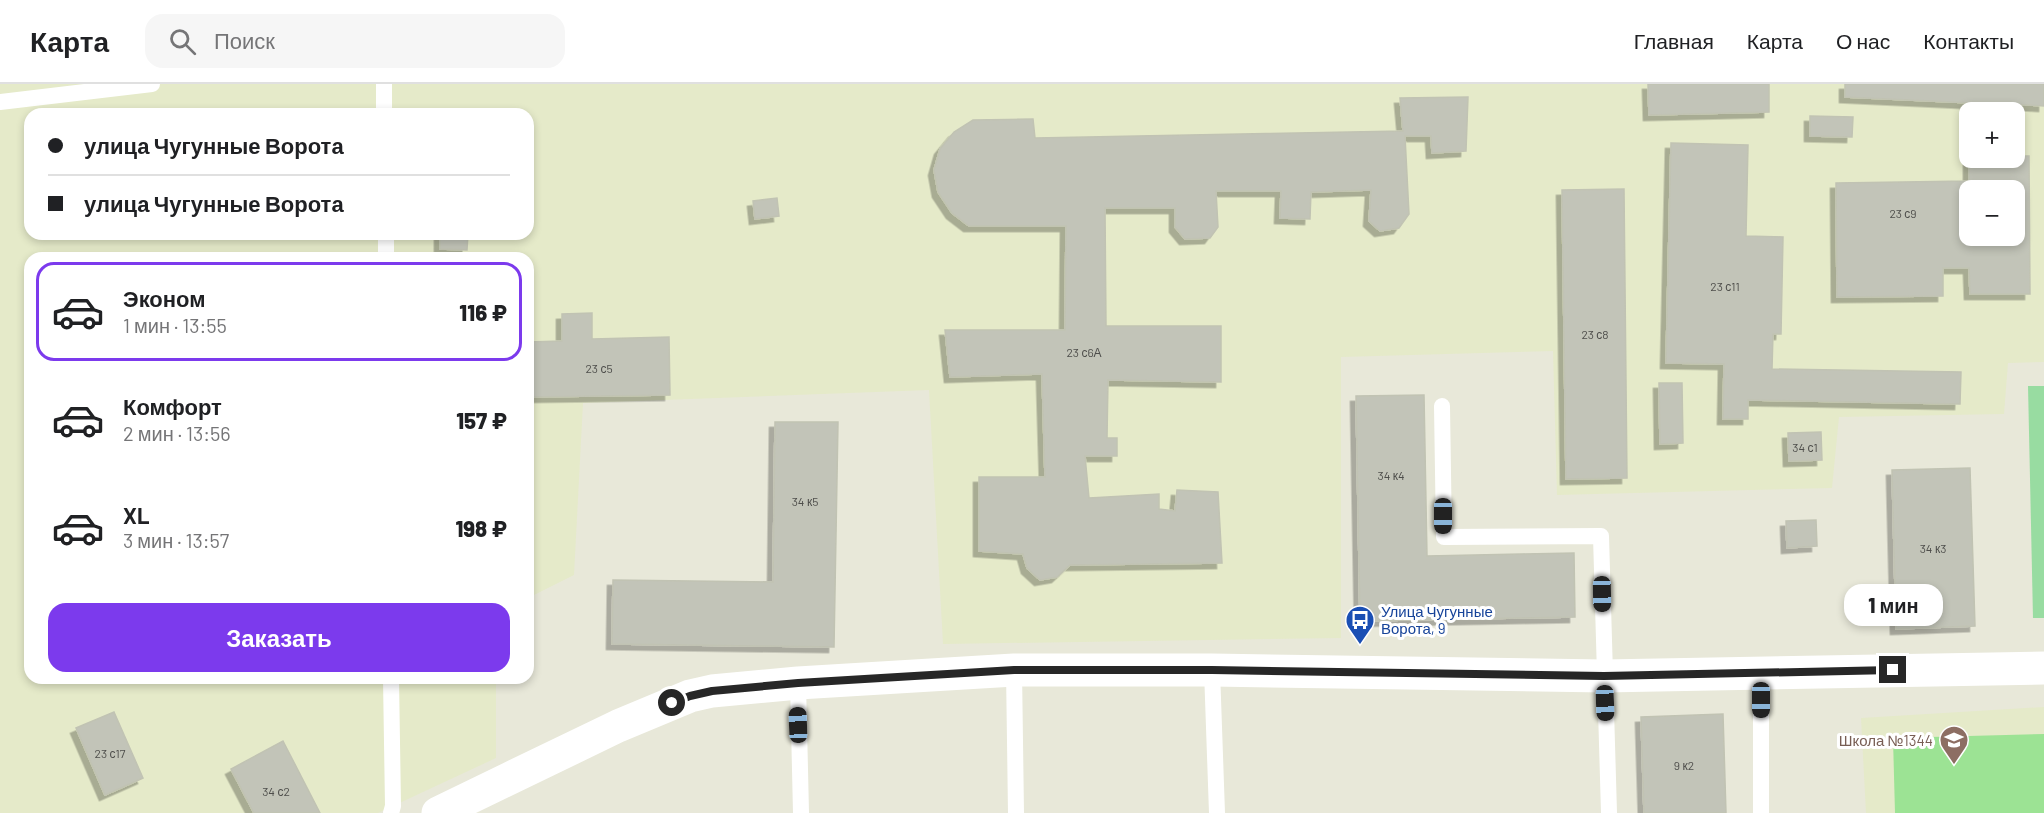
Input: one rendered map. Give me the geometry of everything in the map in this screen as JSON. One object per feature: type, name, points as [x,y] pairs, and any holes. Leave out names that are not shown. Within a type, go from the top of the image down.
[{"type":"street","points":[[438,813],[618,726],[690,696],[712,691],[798,683],[1014,670],[1212,670],[1604,676],[2044,668]]},
{"type":"lane","points":[[0,102],[152,84]]},
{"type":"lane","points":[[384,84],[384,108]]},
{"type":"lane","points":[[1442,406],[1443,537],[1601,536],[1609,813]]},
{"type":"lane","points":[[1014,670],[1017,813]]},
{"type":"lane","points":[[1212,670],[1217,813]]},
{"type":"lane","points":[[1761,672],[1761,813]]},
{"type":"lane","points":[[798,683],[801,813]]},
{"type":"lane","points":[[392,684],[392,813]]},
{"type":"shaded area","points":[[0,84],[2044,84],[2044,362],[2008,363],[2004,414],[1839,417],[1832,488],[1557,495],[1553,351],[1341,357],[1341,638],[943,644],[929,390],[583,403],[574,575],[534,595],[534,252],[24,252],[24,684],[496,684],[496,758],[378,813],[0,813]]},
{"type":"shaded area","name":"Школа №1344","points":[[2044,707],[2044,813],[1866,813],[1861,718]]},
{"type":"green space","points":[[2028,386],[2044,386],[2044,618],[2033,618]]},
{"type":"green space","name":"Школа №1344","points":[[2044,734],[2044,813],[1895,813],[1893,738]]},
{"type":"building","points":[[1648,84],[1769,84],[1769,112],[1649,115]]},
{"type":"building","points":[[1845,84],[2044,84],[2044,106],[2025,105],[2025,102],[1959,102],[1845,97]]},
{"type":"building","points":[[1468,97],[1466,151],[1432,153],[1431,136],[1405,136],[1409,214],[1399,228],[1380,231],[1369,221],[1371,190],[1311,192],[1310,219],[1280,218],[1281,191],[1216,191],[1218,227],[1210,238],[1185,239],[1175,227],[1175,208],[1105,208],[1106,326],[1221,326],[1221,382],[1108,380],[1107,438],[1117,438],[1117,456],[1085,456],[1089,498],[1159,494],[1159,509],[1175,511],[1177,490],[1218,492],[1222,563],[1070,565],[1057,577],[1040,580],[1027,568],[1023,554],[979,551],[979,477],[1045,477],[1042,374],[950,377],[945,330],[1065,330],[1066,226],[969,226],[952,213],[938,192],[934,170],[940,149],[954,132],[973,120],[1033,119],[1035,138],[1403,131],[1400,98]]},
{"type":"building","points":[[1810,116],[1853,117],[1852,137],[1810,136]]},
{"type":"building","points":[[1671,143],[1748,145],[1746,236],[1783,237],[1781,334],[1773,334],[1772,369],[1961,372],[1960,404],[1748,400],[1748,419],[1723,419],[1724,364],[1666,363]]},
{"type":"building","points":[[2025,156],[2029,156],[2030,294],[1970,294],[1969,268],[1943,268],[1943,296],[1837,297],[1836,183],[1959,181],[1959,246],[2025,246],[2025,180],[1969,180],[1969,168],[2025,168]]},
{"type":"building","points":[[1624,189],[1627,478],[1566,479],[1562,190]]},
{"type":"building","points":[[777,198],[779,216],[755,219],[753,201]]},
{"type":"building","points":[[440,240],[468,240],[467,250],[440,249]]},
{"type":"building","points":[[592,313],[592,339],[669,337],[670,395],[534,397],[534,342],[562,341],[562,314]]},
{"type":"building","points":[[1659,383],[1682,383],[1683,443],[1660,444]]},
{"type":"building","points":[[1424,395],[1427,556],[1574,553],[1575,617],[1360,621],[1356,396]]},
{"type":"building","points":[[775,422],[838,422],[834,647],[612,644],[613,580],[773,582]]},
{"type":"building","points":[[1821,432],[1822,460],[1789,461],[1788,433]]},
{"type":"building","points":[[1970,468],[1975,626],[1896,629],[1892,470]]},
{"type":"building","points":[[1816,520],[1817,546],[1787,548],[1786,521]]},
{"type":"building","points":[[114,712],[143,778],[105,795],[76,728]]},
{"type":"building","points":[[1723,714],[1726,813],[1644,813],[1641,717]]},
{"type":"building","points":[[283,741],[320,813],[254,813],[231,769]]},
{"type":"place","name":"Улица Чугунные Ворота, 9","points":[[1360,646]]},
{"type":"place","name":"Школа №1344","points":[[1954,766]]},
{"type":"route","points":[[672,703],[712,691],[798,683],[1014,670],[1212,670],[1604,676],[1893,670]]}]
